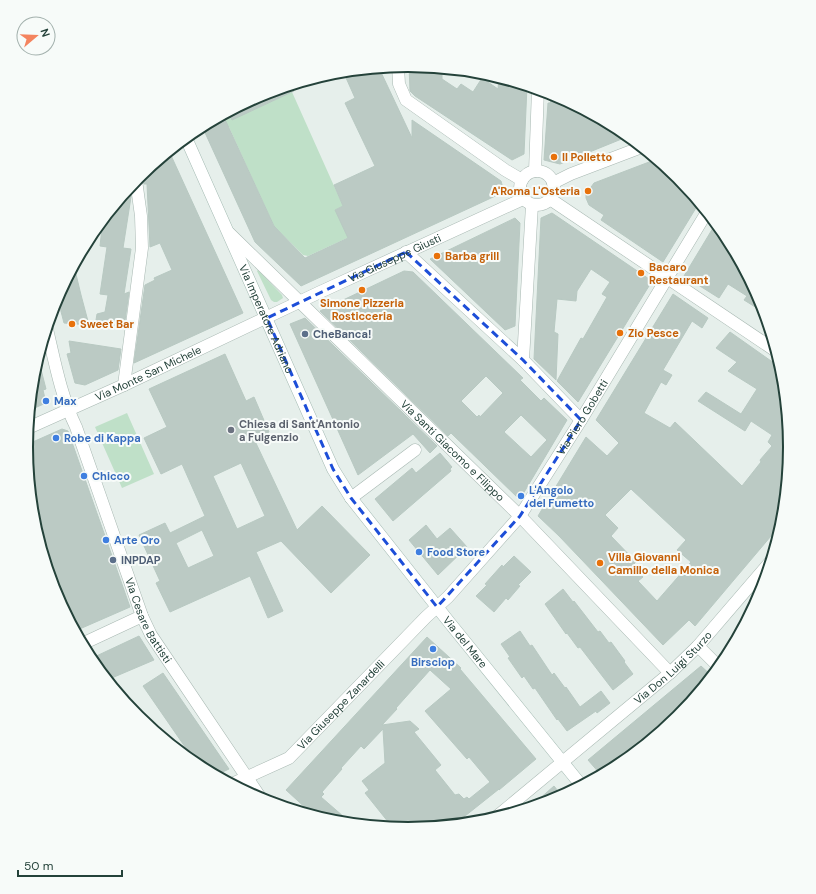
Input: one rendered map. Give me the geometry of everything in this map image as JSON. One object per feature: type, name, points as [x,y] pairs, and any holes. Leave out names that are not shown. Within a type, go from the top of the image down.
[{"type":"street","points":[[398,72],[399,84],[406,100],[522,180]]},
{"type":"street","points":[[535,171],[538,95]]},
{"type":"street","name":"Via Imperatore Adriano","points":[[188,143],[333,469],[351,498]]},
{"type":"street","points":[[553,183],[571,174],[636,149]]},
{"type":"street","points":[[523,360],[528,202],[520,190],[522,180],[525,176],[535,171],[546,174],[553,183],[554,188],[550,199],[542,205],[528,202]]},
{"type":"street","points":[[124,385],[142,248],[141,216],[137,188]]},
{"type":"street","points":[[550,199],[769,346]]},
{"type":"street","name":"Via Giuseppe Giusti","points":[[267,318],[300,301],[406,252],[528,202]]},
{"type":"street","name":"Via Piero Gobetti","points":[[437,607],[520,516],[581,420],[704,217]]},
{"type":"street","name":"Via Santi Giacomo e Filippo","points":[[228,233],[300,301],[520,516],[670,673]]},
{"type":"street","points":[[406,252],[523,360],[581,420]]},
{"type":"street","name":"Via Monte San Michele","points":[[34,425],[267,318]]},
{"type":"street","name":"Via Cesare Battisti","points":[[49,340],[68,410],[76,427],[142,616],[151,636],[255,789]]},
{"type":"street","points":[[351,498],[415,450]]},
{"type":"street","name":"Via del Mare","points":[[351,498],[578,781]]},
{"type":"street","name":"Via Don Luigi Sturzo","points":[[506,809],[670,673],[698,646],[761,572]]},
{"type":"street","name":"Via Giuseppe Zanardelli","points":[[238,781],[290,758],[426,616],[437,607]]},
{"type":"street","points":[[88,641],[142,616]]},
{"type":"street","points":[[698,646],[715,663]]},
{"type":"highlighted area","points":[[406,252],[523,360],[581,420],[520,516],[437,607],[351,498],[333,469],[267,318]]},
{"type":"green space","points":[[292,92],[343,206],[335,210],[356,234],[308,256],[303,255],[274,226],[229,127],[227,127],[224,120],[247,109],[249,112]]},
{"type":"green space","points":[[258,270],[282,295],[283,298],[277,302],[271,300],[257,271]]},
{"type":"green space","points":[[127,413],[154,474],[122,488],[95,427]]},
{"type":"building","points":[[409,72],[442,74],[442,79],[457,89],[461,84],[473,92],[481,79],[498,89],[498,83],[527,91],[524,154],[512,160],[415,96],[410,91]]},
{"type":"building","points":[[381,73],[412,138],[412,120],[501,181],[504,192],[301,286],[255,242],[205,132],[225,120],[274,226],[305,258],[348,238],[335,210],[343,206],[334,185],[375,166],[345,103],[355,98],[346,77]]},
{"type":"building","points":[[294,91],[232,120],[231,117],[242,111],[287,92]]},
{"type":"building","points":[[552,101],[596,122],[622,139],[560,164],[544,160],[548,103]]},
{"type":"building","points":[[171,156],[243,313],[134,363],[145,285],[155,280],[154,278],[172,270],[160,243],[150,247],[147,184],[144,184],[143,182]]},
{"type":"building","points":[[651,161],[673,182],[696,207],[663,262],[601,220],[604,215],[589,205],[586,198],[586,194],[594,183]]},
{"type":"building","points":[[131,195],[123,248],[131,249],[124,294],[129,292],[124,328],[95,326],[97,314],[105,312],[108,295],[100,294],[107,247],[100,246],[102,231]]},
{"type":"building","points":[[552,213],[652,281],[578,402],[557,381],[581,338],[583,339],[607,297],[602,294],[610,282],[591,269],[577,291],[576,301],[557,299],[554,332],[558,334],[556,380],[534,359],[541,218]]},
{"type":"building","points":[[515,218],[520,223],[515,326],[505,330],[430,259]]},
{"type":"building","points":[[713,229],[733,260],[756,307],[744,300],[747,296],[728,284],[719,298],[684,276]]},
{"type":"building","points":[[404,271],[413,272],[523,378],[520,380],[541,401],[544,398],[567,420],[523,494],[518,498],[451,433],[448,436],[320,311]],"holes":[[[486,376],[503,393],[480,417],[479,415],[477,417],[461,401]],[[521,415],[547,440],[531,457],[504,432]]]},
{"type":"building","points":[[76,273],[89,325],[64,323],[60,308]]},
{"type":"building","points":[[673,294],[708,318],[702,328],[692,321],[663,370],[672,375],[666,385],[661,382],[644,413],[670,428],[675,422],[742,486],[772,446],[768,442],[772,435],[751,421],[745,431],[698,401],[706,392],[741,414],[757,389],[728,371],[737,362],[716,348],[730,332],[773,362],[780,398],[783,447],[780,496],[772,534],[695,626],[689,620],[663,645],[538,516],[586,437],[607,456],[619,443],[596,420]],"holes":[[[631,489],[686,540],[677,550],[691,562],[657,601],[638,581],[643,577],[632,566],[636,562],[611,536],[618,528],[605,515]]]},
{"type":"building","points":[[305,318],[437,446],[430,453],[413,434],[358,475],[290,324]]},
{"type":"building","points":[[69,341],[121,349],[118,370],[85,385],[75,383],[67,354],[71,353]]},
{"type":"building","points":[[225,354],[246,401],[254,397],[269,432],[254,439],[297,530],[322,506],[370,555],[331,593],[281,541],[256,552],[283,611],[268,618],[250,576],[170,612],[156,583],[160,581],[139,535],[165,523],[170,533],[205,516],[182,464],[161,474],[144,438],[167,427],[149,389]],"holes":[[[241,463],[265,516],[237,529],[213,476]],[[202,530],[214,556],[188,568],[176,543]]]},
{"type":"building","points":[[41,370],[46,389],[43,390],[46,403],[35,408]]},
{"type":"building","points":[[62,429],[68,431],[130,607],[80,629],[62,591],[46,544],[36,496],[33,442]]},
{"type":"building","points":[[440,453],[452,467],[450,469],[451,471],[393,521],[375,499],[412,468],[416,473]]},
{"type":"building","points":[[426,525],[437,539],[450,528],[467,547],[438,575],[409,540]]},
{"type":"building","points":[[514,556],[531,572],[518,585],[520,586],[508,600],[506,598],[494,612],[476,596],[487,585],[485,584],[502,565],[503,567]]},
{"type":"building","points":[[563,589],[598,632],[600,631],[609,643],[611,642],[633,674],[613,690],[580,647],[578,648],[567,633],[566,634],[545,604]]},
{"type":"building","points":[[520,631],[530,646],[532,645],[552,675],[554,673],[580,707],[601,691],[610,703],[597,713],[596,711],[567,731],[558,719],[557,720],[535,688],[533,689],[524,676],[522,678],[508,658],[510,657],[501,644]]},
{"type":"building","points":[[139,636],[154,660],[112,678],[97,656]]},
{"type":"building","points":[[427,637],[461,668],[460,669],[536,759],[462,818],[433,821],[388,821],[365,793],[369,790],[362,781],[385,763],[383,729],[364,749],[361,746],[322,792],[324,794],[321,797],[343,816],[305,807],[286,790]],"holes":[[[430,670],[451,689],[425,711],[467,759],[469,757],[490,782],[469,799],[467,797],[464,799],[459,794],[455,795],[435,770],[441,765],[414,732],[419,729],[410,721],[382,725]]]},
{"type":"building","points":[[701,666],[708,672],[673,712],[636,745],[597,771],[588,760]]},
{"type":"building","points":[[163,673],[229,769],[221,773],[187,750],[143,686]]},
{"type":"building","points":[[554,786],[558,790],[552,793],[541,797]]},
{"type":"place","name":"Il Polletto","points":[[554,157]]},
{"type":"place","name":"A'Roma L'Osteria","points":[[588,191]]},
{"type":"place","name":"Barba grill","points":[[437,256]]},
{"type":"place","name":"Bacaro Restaurant","points":[[641,273]]},
{"type":"place","name":"Simone Pizzeria Rosticceria","points":[[362,290]]},
{"type":"place","name":"Sweet Bar","points":[[72,324]]},
{"type":"place","name":"Zio Pesce","points":[[620,333]]},
{"type":"place","name":"CheBanca!","points":[[305,334]]},
{"type":"place","name":"Max","points":[[46,401]]},
{"type":"place","name":"Chiesa di Sant'Antonio a Fulgenzio","points":[[231,430]]},
{"type":"place","name":"Robe di Kappa","points":[[56,438]]},
{"type":"place","name":"Chicco","points":[[84,476]]},
{"type":"place","name":"L'Angolo del Fumetto","points":[[521,496]]},
{"type":"place","name":"Arte Oro","points":[[106,540]]},
{"type":"place","name":"Food Store","points":[[419,552]]},
{"type":"place","name":"INPDAP","points":[[113,560]]},
{"type":"place","name":"Villa Giovanni Camillo della Monica","points":[[600,563]]},
{"type":"place","name":"Birsciop","points":[[433,649]]}]
